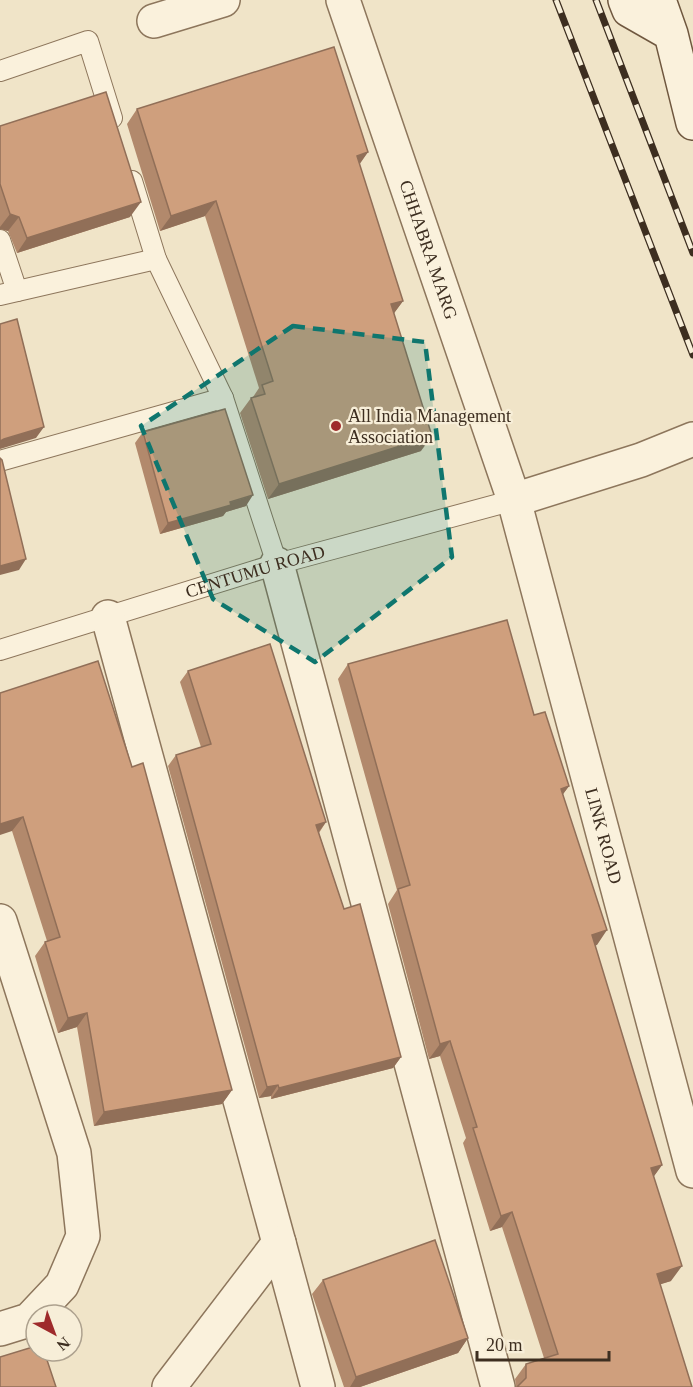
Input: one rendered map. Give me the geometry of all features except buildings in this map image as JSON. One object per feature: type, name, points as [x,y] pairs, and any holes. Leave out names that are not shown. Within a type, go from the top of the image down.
[{"type":"street","points":[[154,21],[223,0]]},
{"type":"street","name":"CHHABRA MARG","points":[[343,0],[514,500]]},
{"type":"street","points":[[625,0],[629,10],[671,34]]},
{"type":"street","points":[[659,0],[671,34],[693,123]]},
{"type":"street","points":[[514,500],[641,460],[693,439]]},
{"type":"street","name":"LINK ROAD","points":[[514,500],[693,1172]]},
{"type":"street","points":[[277,564],[498,1387]]},
{"type":"street","points":[[108,617],[318,1387]]},
{"type":"street","points":[[0,921],[74,1153],[83,1236],[62,1285],[29,1320],[0,1329]]},
{"type":"street","points":[[169,1387],[279,1243]]},
{"type":"lane","points":[[0,71],[88,41],[119,139]]},
{"type":"lane","points":[[125,161],[156,259],[223,398],[277,564]]},
{"type":"lane","points":[[0,240],[8,293],[156,259]]},
{"type":"lane","points":[[0,461],[223,398]]},
{"type":"lane","name":"CENTUMU ROAD","points":[[0,650],[277,564],[514,500]]},
{"type":"highlighted area","points":[[293,326],[425,342],[452,557],[315,662],[213,599],[141,426]]},
{"type":"railway","points":[[556,0],[693,355]]},
{"type":"railway","points":[[596,0],[693,253]]},
{"type":"place","name":"All India Management Association","points":[[336,426]]}]
